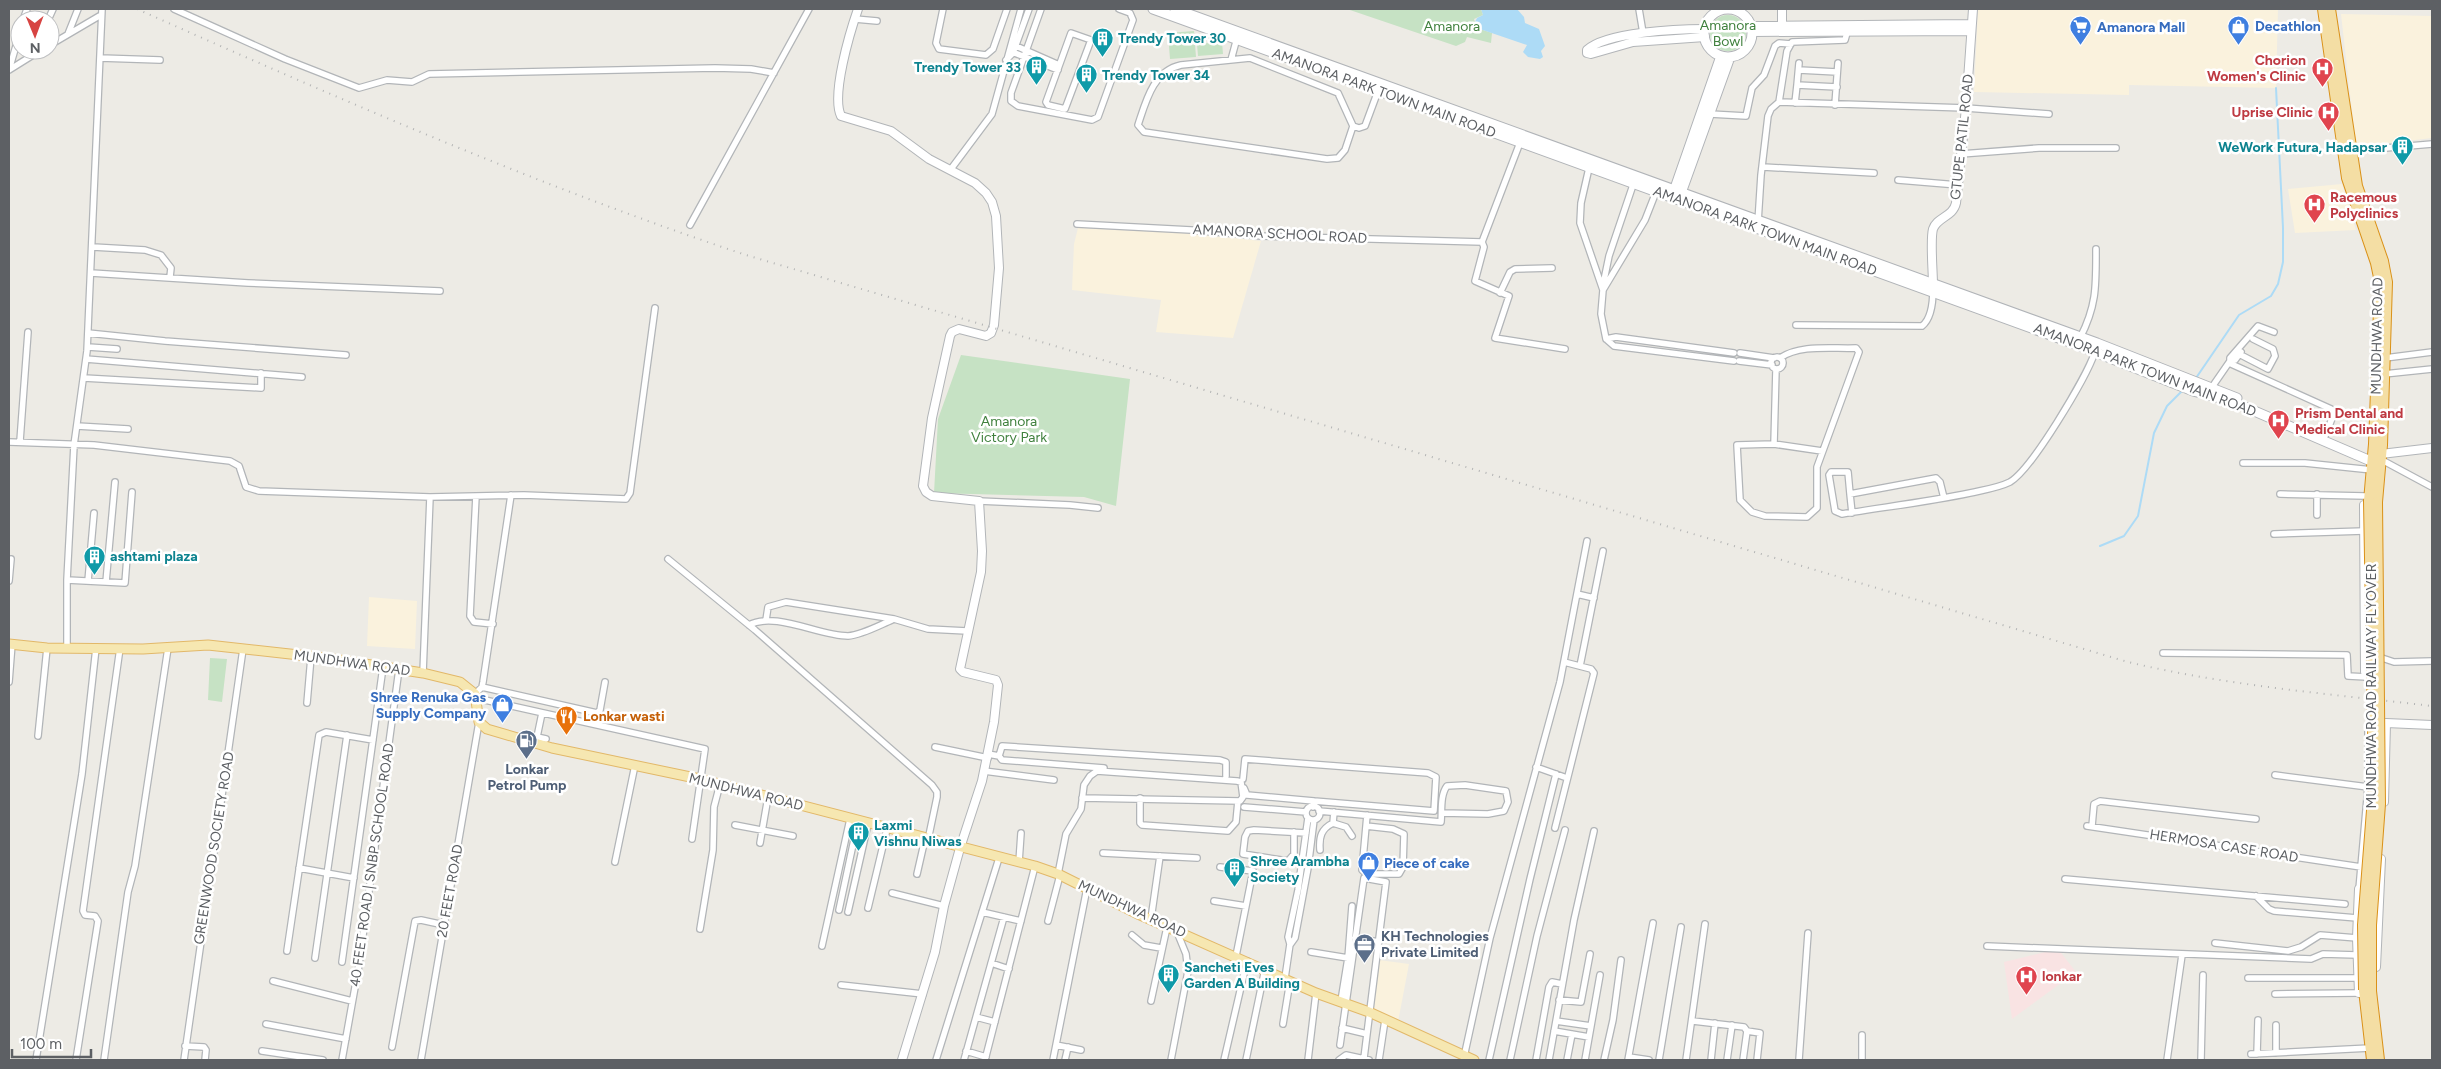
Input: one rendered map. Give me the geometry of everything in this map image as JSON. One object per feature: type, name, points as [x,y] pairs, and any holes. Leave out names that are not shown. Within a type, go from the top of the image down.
[{"type":"highway","name":"MUNDHWA ROAD","points":[[2323,9],[2347,151]]},
{"type":"highway","name":"MUNDHWA ROAD","points":[[2330,9],[2347,151],[2347,178],[2381,268],[2388,293],[2384,374],[2372,495]]},
{"type":"highway","name":"MUNDHWA ROAD","points":[[2376,460],[2381,268]]},
{"type":"highway","name":"MUNDHWA ROAD RAILWAY FLYOVER","points":[[2366,995],[2380,804],[2372,495]]},
{"type":"highway","points":[[2366,995],[2372,1060]]},
{"type":"highway","points":[[2366,995],[2379,1060]]},
{"type":"main road","name":"AMANORA PARK TOWN MAIN ROAD","points":[[1153,9],[1238,36],[1635,180],[1656,192],[1758,225],[2078,341],[2096,350],[2212,387],[2376,460]]},
{"type":"main road","name":"AMANORA PARK TOWN MAIN ROAD","points":[[1175,9],[1378,91],[1521,139],[1589,168],[1678,192],[1758,225]]},
{"type":"main road","points":[[1731,9],[1745,16],[1752,29],[1751,42],[1746,49],[1726,57],[1712,50],[1705,33],[1711,16],[1731,9]]},
{"type":"main road","points":[[1678,192],[1710,114],[1726,57]]},
{"type":"main road","points":[[1678,192],[1726,57]]},
{"type":"main road","name":"AMANORA PARK TOWN MAIN ROAD","points":[[2114,355],[2173,384],[2231,401],[2376,460]]},
{"type":"main road","name":"MUNDHWA ROAD","points":[[10,644],[47,648],[168,648],[208,645],[422,673],[460,682],[478,693]]},
{"type":"main road","points":[[478,693],[479,722]]},
{"type":"main road","name":"MUNDHWA ROAD","points":[[479,722],[487,729],[552,748],[700,779],[1035,866],[1087,888],[1177,932],[1236,956],[1316,993],[1369,1012],[1474,1060]]},
{"type":"street","points":[[68,34],[78,9]]},
{"type":"street","points":[[174,9],[285,59],[359,88],[387,80],[412,82],[429,74],[714,68],[753,69],[774,73]]},
{"type":"street","points":[[690,225],[809,9]]},
{"type":"street","points":[[858,9],[844,57],[839,104],[841,116],[891,131],[929,159],[975,183],[986,193],[995,209],[998,291],[994,325],[989,335],[959,329],[952,332],[950,336],[932,418],[923,486],[926,492],[940,498],[1098,508]]},
{"type":"street","points":[[943,9],[936,43],[939,49],[986,55],[993,49],[1006,11],[1017,18]]},
{"type":"street","points":[[951,169],[992,114],[1021,9]]},
{"type":"street","points":[[1010,52],[1016,46],[1029,9]]},
{"type":"street","points":[[1041,9],[1010,96],[1014,104],[1096,119],[1133,20],[1130,13],[1119,9]]},
{"type":"street","points":[[1639,9],[1643,33]]},
{"type":"street","points":[[1782,9],[1782,30]]},
{"type":"street","name":"GTUPE PATIL ROAD","points":[[1933,289],[1933,229],[1955,207],[1966,108],[1973,9]]},
{"type":"street","points":[[60,39],[102,12]]},
{"type":"street","points":[[66,648],[67,580],[74,445],[88,347],[102,12]]},
{"type":"street","points":[[855,18],[876,21]]},
{"type":"street","points":[[1752,29],[1815,33],[1848,29],[1971,28]]},
{"type":"street","points":[[1071,33],[1090,40],[1066,109],[1046,103],[1058,67],[1071,33]]},
{"type":"street","points":[[1643,33],[1705,33],[1633,42],[1592,54],[1587,53],[1589,48],[1596,45],[1643,33]]},
{"type":"street","points":[[1758,225],[1768,116],[1771,109],[1779,102],[1787,51],[1791,44],[1815,33]]},
{"type":"street","points":[[1231,60],[1238,36]]},
{"type":"street","points":[[1710,114],[1746,116],[1752,88],[1764,75],[1775,46],[1779,43],[1791,44]]},
{"type":"street","points":[[1016,46],[1025,54]]},
{"type":"street","points":[[1010,52],[1025,54],[1058,67]]},
{"type":"street","points":[[100,58],[160,60]]},
{"type":"street","points":[[1254,59],[1332,89],[1340,96],[1352,126],[1341,155],[1338,158],[1327,159],[1144,132],[1140,130],[1138,125],[1150,90],[1172,69],[1182,65],[1254,59]]},
{"type":"street","points":[[9,70],[23,60]]},
{"type":"street","points":[[1835,105],[1838,62]]},
{"type":"street","points":[[1795,103],[1800,63]]},
{"type":"street","points":[[1799,70],[1838,72]]},
{"type":"street","points":[[1796,85],[1836,87]]},
{"type":"street","points":[[1352,126],[1359,128],[1365,126],[1378,91]]},
{"type":"street","points":[[1779,102],[1966,108],[2049,114]]},
{"type":"street","points":[[1521,139],[1482,242],[1484,247],[1475,281],[1509,296],[1495,338],[1565,349]]},
{"type":"street","points":[[2347,151],[2432,144]]},
{"type":"street","points":[[1961,154],[2039,148],[2116,148]]},
{"type":"street","points":[[1762,167],[1874,173]]},
{"type":"street","points":[[1589,168],[1581,203],[1580,222],[1603,290]]},
{"type":"street","points":[[1606,339],[1616,337],[1774,358],[1783,364],[1780,369],[1738,361],[1614,346],[1606,339],[1601,314],[1604,273],[1635,180]]},
{"type":"street","points":[[1898,180],[1958,185]]},
{"type":"street","points":[[1603,290],[1645,220],[1656,192]]},
{"type":"street","name":"AMANORA SCHOOL ROAD","points":[[1077,224],[1262,236],[1482,242]]},
{"type":"street","points":[[92,247],[145,250],[161,256],[171,268],[170,277]]},
{"type":"street","points":[[2078,341],[2091,316],[2096,288],[2096,249]]},
{"type":"street","points":[[1500,292],[1510,272],[1514,269],[1552,268]]},
{"type":"street","points":[[91,273],[170,277],[248,284],[440,291]]},
{"type":"street","points":[[1796,325],[1922,326],[1926,322],[1933,289]]},
{"type":"street","points":[[9,442],[20,441],[74,445],[230,460],[239,466],[243,483],[252,490],[430,497],[511,495],[586,499],[628,498],[655,308]]},
{"type":"street","points":[[2212,387],[2230,362],[2230,358],[2258,326],[2274,332]]},
{"type":"street","points":[[20,441],[28,332]]},
{"type":"street","points":[[88,333],[164,342],[346,355]]},
{"type":"street","points":[[2230,362],[2235,360],[2240,352],[2268,369],[2275,356],[2273,349],[2253,339]]},
{"type":"street","points":[[88,347],[117,349]]},
{"type":"street","points":[[1774,358],[1797,350],[1858,350],[1858,357],[1816,470],[1818,506],[1814,512],[1807,517],[1765,516],[1752,512],[1740,500],[1736,448],[1740,444],[1774,444],[1822,451]]},
{"type":"street","points":[[1852,513],[1848,472],[1830,472],[1835,511],[1842,514],[1852,513],[1944,498],[1999,486],[2011,481],[2021,473],[2052,430],[2082,382],[2096,350]]},
{"type":"street","points":[[2385,358],[2432,352]]},
{"type":"street","points":[[1738,353],[1738,361]]},
{"type":"street","points":[[1774,358],[1772,366],[1774,444]]},
{"type":"street","points":[[86,359],[302,377]]},
{"type":"street","points":[[2230,362],[2331,409],[2333,416],[2325,436]]},
{"type":"street","points":[[2384,374],[2432,369]]},
{"type":"street","points":[[84,378],[261,388],[262,373]]},
{"type":"street","points":[[77,426],[128,429]]},
{"type":"street","points":[[2243,463],[2376,460],[2432,448]]},
{"type":"street","points":[[2376,460],[2432,487]]},
{"type":"street","points":[[1850,494],[1936,478],[1940,482],[1944,498]]},
{"type":"street","points":[[106,582],[115,482]]},
{"type":"street","points":[[67,580],[123,584],[125,581],[132,492]]},
{"type":"street","points":[[2163,653],[2347,655],[2348,676],[2381,677],[2382,501],[2372,495],[2280,494]]},
{"type":"street","points":[[2317,494],[2317,515]]},
{"type":"street","points":[[478,693],[493,624],[511,495]]},
{"type":"street","points":[[2367,677],[2364,663],[2364,531],[2372,495]]},
{"type":"street","points":[[476,496],[470,616],[474,622],[493,624]]},
{"type":"street","points":[[422,673],[430,497]]},
{"type":"street","points":[[902,1060],[923,994],[944,906],[988,756],[998,682],[961,671],[960,663],[981,572],[982,551],[979,501]]},
{"type":"street","points":[[88,581],[94,513]]},
{"type":"street","points":[[2274,534],[2364,531]]},
{"type":"street","points":[[1464,1057],[1490,938],[1564,662],[1587,541]]},
{"type":"street","points":[[1580,666],[1603,551]]},
{"type":"street","points":[[9,581],[11,559]]},
{"type":"street","points":[[668,559],[750,625],[935,788],[937,797],[917,874]]},
{"type":"street","points":[[2364,574],[2382,574]]},
{"type":"street","points":[[1577,594],[1594,598]]},
{"type":"street","points":[[766,620],[768,607],[786,602],[894,619],[928,628],[967,631]]},
{"type":"street","points":[[750,625],[766,620],[810,630],[850,636],[894,619]]},
{"type":"street","points":[[9,682],[10,644]]},
{"type":"street","points":[[38,736],[47,648]]},
{"type":"street","points":[[36,1060],[82,774],[96,648]]},
{"type":"street","points":[[76,1060],[98,921],[95,916],[85,914],[83,911],[120,648]]},
{"type":"street","points":[[104,1060],[128,892],[135,866],[168,648]]},
{"type":"street","name":"GREENWOOD SOCIETY ROAD","points":[[184,1060],[243,649]]},
{"type":"street","points":[[307,703],[311,657]]},
{"type":"street","points":[[2382,658],[2394,662],[2432,661]]},
{"type":"street","points":[[1555,828],[1594,673],[1591,669],[1564,662]]},
{"type":"street","points":[[342,962],[383,667]]},
{"type":"street","name":"40 FEET ROAD | SNBP SCHOOL ROAD","points":[[342,1060],[359,965],[399,669]]},
{"type":"street","points":[[478,693],[597,712],[600,710],[605,682]]},
{"type":"street","points":[[478,693],[542,713],[705,749],[692,839]]},
{"type":"street","points":[[542,713],[537,737],[546,739]]},
{"type":"street","name":"20 FEET ROAD","points":[[421,1060],[479,722]]},
{"type":"street","points":[[2275,994],[2366,995],[2375,991],[2385,791],[2386,723],[2432,725]]},
{"type":"street","points":[[2366,995],[2358,978],[2357,918],[2368,787],[2368,727]]},
{"type":"street","points":[[287,951],[319,735],[326,732],[374,740]]},
{"type":"street","points":[[315,958],[347,735]]},
{"type":"street","points":[[999,756],[1002,746],[1220,760],[1226,762],[1226,776]]},
{"type":"street","points":[[934,748],[999,756],[1002,760],[1226,776],[1243,779]]},
{"type":"street","points":[[1245,759],[1428,773],[1436,777],[1434,811],[1314,804],[1247,795],[1243,779],[1245,759]]},
{"type":"street","points":[[615,862],[635,765]]},
{"type":"street","points":[[1536,767],[1567,778]]},
{"type":"street","points":[[1048,921],[1066,834],[1078,817],[1084,785],[1090,776],[1097,771],[1242,782],[1242,797],[1238,801],[1236,822],[1228,832],[1142,825],[1140,823],[1140,798]]},
{"type":"street","points":[[984,772],[1054,780]]},
{"type":"street","points":[[1489,1060],[1556,774]]},
{"type":"street","points":[[2275,775],[2368,787]]},
{"type":"street","points":[[700,929],[713,850],[714,807],[720,784]]},
{"type":"street","points":[[1319,812],[1442,822],[1442,813],[1443,790],[1447,786],[1464,785],[1506,791],[1508,802],[1504,811],[1488,814],[1442,813]]},
{"type":"street","points":[[760,843],[768,797]]},
{"type":"street","points":[[1082,798],[1238,801]]},
{"type":"street","name":"HERMOSA CASE ROAD","points":[[2256,818],[2100,801],[2094,804],[2089,826],[2361,866]]},
{"type":"street","points":[[1244,807],[1318,818],[1319,812],[1314,804]]},
{"type":"street","points":[[1290,944],[1295,938],[1309,861],[1308,808],[1314,804]]},
{"type":"street","points":[[1333,823],[1334,812]]},
{"type":"street","points":[[1366,826],[1393,829],[1404,834],[1403,867],[1399,874],[1366,874],[1362,870],[1366,826],[1367,815]]},
{"type":"street","points":[[1283,1024],[1290,944],[1288,937],[1298,890],[1309,817]]},
{"type":"street","points":[[839,910],[854,820]]},
{"type":"street","points":[[822,946],[854,820]]},
{"type":"street","points":[[1320,850],[1321,835],[1325,827],[1333,823],[1346,827],[1352,836]]},
{"type":"street","points":[[848,912],[868,824]]},
{"type":"street","points":[[735,825],[793,836]]},
{"type":"street","points":[[868,908],[887,829]]},
{"type":"street","points":[[1510,1060],[1537,936],[1565,830]]},
{"type":"street","points":[[1294,832],[1294,854],[1288,861],[1243,854],[1245,837],[1248,831],[1294,832],[1306,833]]},
{"type":"street","points":[[1549,1060],[1562,984],[1594,831]]},
{"type":"street","points":[[1019,862],[1021,833]]},
{"type":"street","points":[[1103,853],[1197,858]]},
{"type":"street","points":[[1151,919],[1160,856]]},
{"type":"street","points":[[936,1060],[999,858]]},
{"type":"street","points":[[966,1051],[986,1059],[1035,866]]},
{"type":"street","points":[[1220,866],[1253,871],[1236,956]]},
{"type":"street","points":[[299,868],[354,878]]},
{"type":"street","points":[[1340,1060],[1346,1055],[1366,1059],[1369,1012],[1386,882],[1364,878],[1343,1003]]},
{"type":"street","points":[[2065,879],[2345,904]]},
{"type":"street","points":[[1053,1060],[1087,888]]},
{"type":"street","points":[[2360,889],[2379,890]]},
{"type":"street","points":[[892,893],[944,906]]},
{"type":"street","points":[[2256,896],[2269,909],[2274,911],[2357,918]]},
{"type":"street","points":[[1214,901],[1246,906]]},
{"type":"street","points":[[1340,1045],[1352,906]]},
{"type":"street","points":[[982,912],[1021,921]]},
{"type":"street","points":[[964,1060],[1004,917]]},
{"type":"street","points":[[392,1047],[415,921],[421,920],[444,925]]},
{"type":"street","points":[[1649,1060],[1629,1059],[1653,923]]},
{"type":"street","points":[[1686,1060],[1693,1021],[1705,924]]},
{"type":"street","points":[[1150,1001],[1167,926]]},
{"type":"street","points":[[1659,1060],[1680,927]]},
{"type":"street","points":[[1171,1060],[1188,972],[1188,962],[1177,932]]},
{"type":"street","points":[[1799,1060],[1808,933]]},
{"type":"street","points":[[1132,935],[1144,945],[1161,948]]},
{"type":"street","points":[[2215,943],[2288,951],[2301,947],[2320,935],[2357,938]]},
{"type":"street","points":[[1355,938],[1379,942]]},
{"type":"street","points":[[1987,946],[2311,959],[2323,954],[2358,955]]},
{"type":"street","points":[[1311,952],[1348,958]]},
{"type":"street","points":[[1559,1000],[1581,1002],[1590,954]]},
{"type":"street","points":[[2167,1060],[2182,955]]},
{"type":"street","points":[[1604,1060],[1613,1020],[1621,960]]},
{"type":"street","points":[[1224,1060],[1247,961]]},
{"type":"street","points":[[991,964],[1008,969]]},
{"type":"street","points":[[1246,1060],[1265,969]]},
{"type":"street","points":[[1584,1060],[1600,975]]},
{"type":"street","points":[[2201,1060],[2203,975]]},
{"type":"street","points":[[2248,978],[2358,978]]},
{"type":"street","points":[[273,980],[352,1001]]},
{"type":"street","points":[[1536,1060],[1549,987],[1552,982],[1562,984]]},
{"type":"street","points":[[841,985],[923,994]]},
{"type":"street","points":[[1308,1060],[1316,993]]},
{"type":"street","points":[[976,1017],[995,1022]]},
{"type":"street","points":[[1379,1060],[1385,1020]]},
{"type":"street","points":[[2258,1020],[2254,1054],[2370,1048]]},
{"type":"street","points":[[1556,1021],[1591,1026]]},
{"type":"street","points":[[1693,1021],[1744,1027],[1747,1031],[1760,1033],[1757,1060]]},
{"type":"street","points":[[1711,1060],[1715,1023]]},
{"type":"street","points":[[266,1024],[346,1039]]},
{"type":"street","points":[[1727,1060],[1732,1025]]},
{"type":"street","points":[[2276,1025],[2276,1053]]},
{"type":"street","points":[[1342,1028],[1367,1034]]},
{"type":"street","points":[[1554,1031],[1589,1037]]},
{"type":"street","points":[[1742,1060],[1747,1031]]},
{"type":"street","points":[[1568,1060],[1572,1034]]},
{"type":"street","points":[[1862,1035],[1862,1060]]},
{"type":"street","points":[[1056,1045],[1082,1050]]},
{"type":"street","points":[[185,1046],[204,1048],[205,1060]]},
{"type":"street","points":[[1065,1060],[1068,1047]]},
{"type":"street","points":[[262,1051],[322,1060]]},
{"type":"shaded area","name":"Amanora Mall","points":[[1978,9],[2278,9],[2276,88],[2129,85],[2129,95],[1974,92]]},
{"type":"shaded area","points":[[2341,14],[2432,16],[2432,138],[2356,147]]},
{"type":"shaded area","points":[[2342,184],[2356,230],[2295,233],[2288,189]]},
{"type":"shaded area","points":[[1078,228],[1184,233],[1261,241],[1233,338],[1156,332],[1161,300],[1072,290],[1074,244]]},
{"type":"shaded area","points":[[369,597],[417,601],[415,649],[367,646]]},
{"type":"shaded area","name":"lonkar","points":[[2058,949],[2076,972],[2012,1019],[2004,962]]},
{"type":"shaded area","points":[[1379,960],[1409,964],[1398,1022],[1370,1010]]},
{"type":"green space","name":"Amanora","points":[[1347,9],[1481,9],[1483,15],[1474,19],[1477,28],[1492,33],[1491,43],[1467,37],[1465,42],[1456,46]]},
{"type":"green space","name":"Amanora Bowl","points":[[1728,15],[1735,16],[1741,20],[1745,26],[1745,40],[1741,46],[1735,50],[1728,51],[1721,50],[1715,46],[1711,40],[1710,33],[1711,26],[1715,20],[1721,16]]},
{"type":"green space","points":[[1194,31],[1196,57],[1170,59],[1168,33]]},
{"type":"green space","points":[[1222,42],[1223,54],[1198,56],[1197,44]]},
{"type":"green space","name":"Amanora Victory Park","points":[[961,355],[1130,379],[1116,506],[1084,497],[934,493],[938,419]]},
{"type":"green space","points":[[210,658],[227,659],[222,702],[208,700]]},
{"type":"water","points":[[1481,9],[1517,9],[1524,17],[1525,23],[1539,29],[1545,46],[1541,51],[1543,57],[1540,59],[1528,57],[1523,52],[1527,45],[1477,28],[1475,22],[1477,18],[1483,15]]},
{"type":"waterway","points":[[2196,378],[2239,315],[2271,296],[2278,284],[2283,262],[2283,228],[2276,88]]},
{"type":"waterway","points":[[2100,546],[2124,536],[2138,516],[2154,433],[2167,406],[2183,390]]},
{"type":"railway","points":[[137,9],[438,140],[591,200],[746,255],[2128,662],[2242,683],[2432,706]]},
{"type":"place","name":"Decathlon","points":[[2239,45]]},
{"type":"place","name":"Amanora Mall","points":[[2081,46]]},
{"type":"place","name":"Trendy Tower 30","points":[[1102,57]]},
{"type":"place","name":"Trendy Tower 33","points":[[1037,86]]},
{"type":"place","name":"Chorion Women's Clinic","points":[[2322,87]]},
{"type":"place","name":"Trendy Tower 34","points":[[1086,94]]},
{"type":"place","name":"Uprise Clinic","points":[[2329,131]]},
{"type":"place","name":"WeWork Futura, Hadapsar","points":[[2403,166]]},
{"type":"place","name":"Racemous Polyclinics","points":[[2314,224]]},
{"type":"place","name":"Prism Dental and Medical Clinic","points":[[2279,440]]},
{"type":"place","name":"ashtami plaza","points":[[94,575]]},
{"type":"place","name":"Shree Renuka Gas Supply Company","points":[[502,724]]},
{"type":"place","name":"Lonkar wasti","points":[[567,735]]},
{"type":"place","name":"Lonkar Petrol Pump","points":[[527,760]]},
{"type":"place","name":"Laxmi Vishnu Niwas","points":[[858,852]]},
{"type":"place","name":"Piece of cake","points":[[1368,882]]},
{"type":"place","name":"Shree Arambha Society","points":[[1234,888]]},
{"type":"place","name":"KH Technologies Private Limited","points":[[1365,963]]},
{"type":"place","name":"Sancheti Eves Garden A Building","points":[[1168,994]]},
{"type":"place","name":"lonkar","points":[[2026,995]]}]
